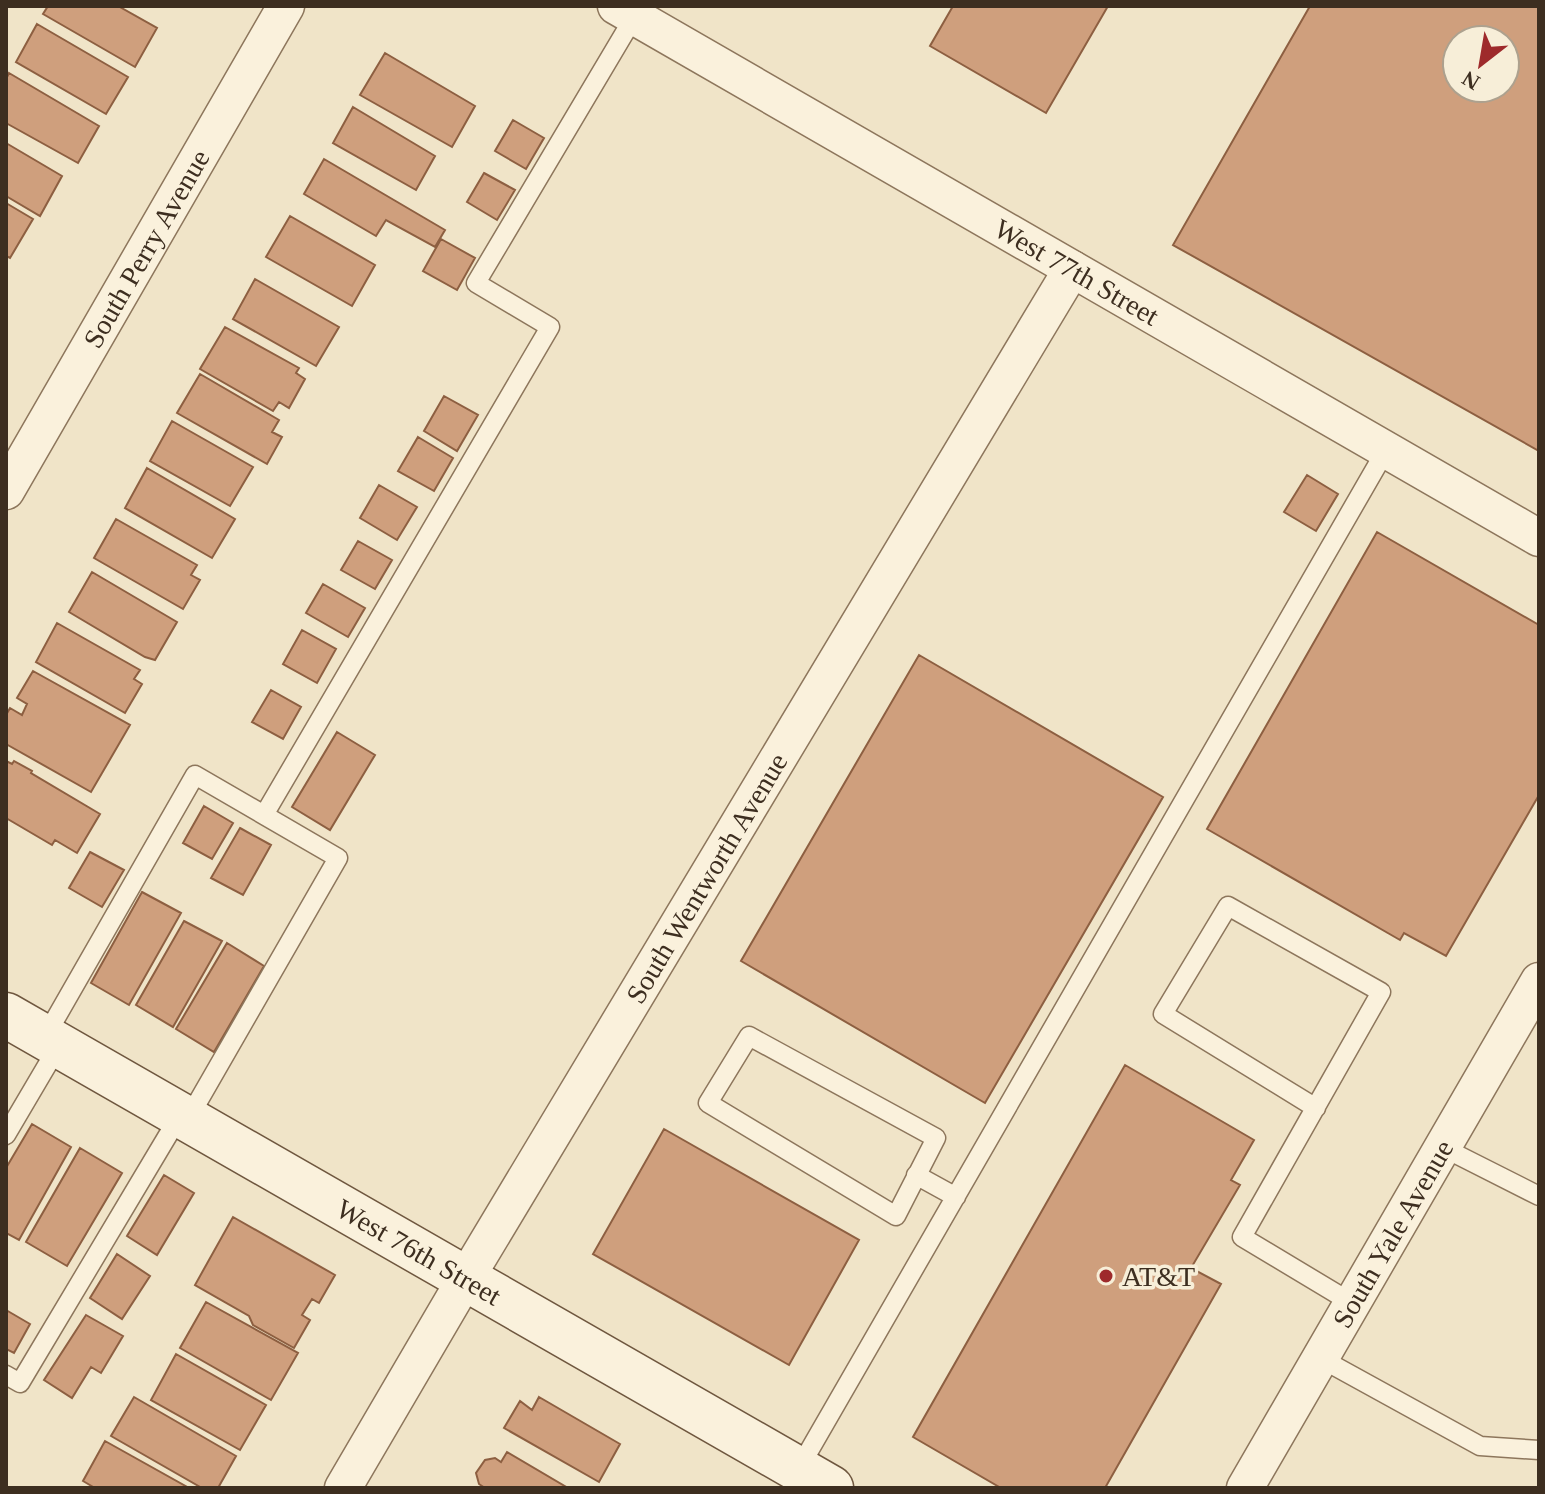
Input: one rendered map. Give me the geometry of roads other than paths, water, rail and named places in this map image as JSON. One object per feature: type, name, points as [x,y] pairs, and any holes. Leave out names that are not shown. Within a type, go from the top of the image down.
[{"type":"street","name":"South Perry Avenue","points":[[6,491],[286,6]]},
{"type":"street","name":"West 77th Street","points":[[625,11],[1539,538]]},
{"type":"street","name":"South Wentworth Avenue","points":[[343,1488],[1072,269]]},
{"type":"street","name":"South Yale Avenue","points":[[1245,1488],[1539,981]]},
{"type":"street","name":"West 76th Street","points":[[6,1015],[466,1278],[806,1482]]},
{"type":"lane","points":[[264,815],[550,327],[476,283],[625,11]]},
{"type":"lane","points":[[806,1482],[956,1197],[1386,450]]},
{"type":"lane","points":[[6,1135],[52,1041],[195,775],[338,858],[184,1117],[20,1383],[6,1375]]},
{"type":"lane","points":[[1316,1108],[1163,1014],[1228,906],[1381,992],[1316,1108],[1242,1237],[1352,1303]]},
{"type":"lane","points":[[749,1036],[936,1138],[916,1175],[896,1216],[708,1103],[749,1036]]},
{"type":"lane","points":[[1442,1147],[1539,1196]]},
{"type":"lane","points":[[916,1175],[956,1197]]},
{"type":"lane","points":[[1320,1358],[1480,1446],[1539,1450]]},
{"type":"place","name":"AT&T","points":[[1106,1276]]}]
